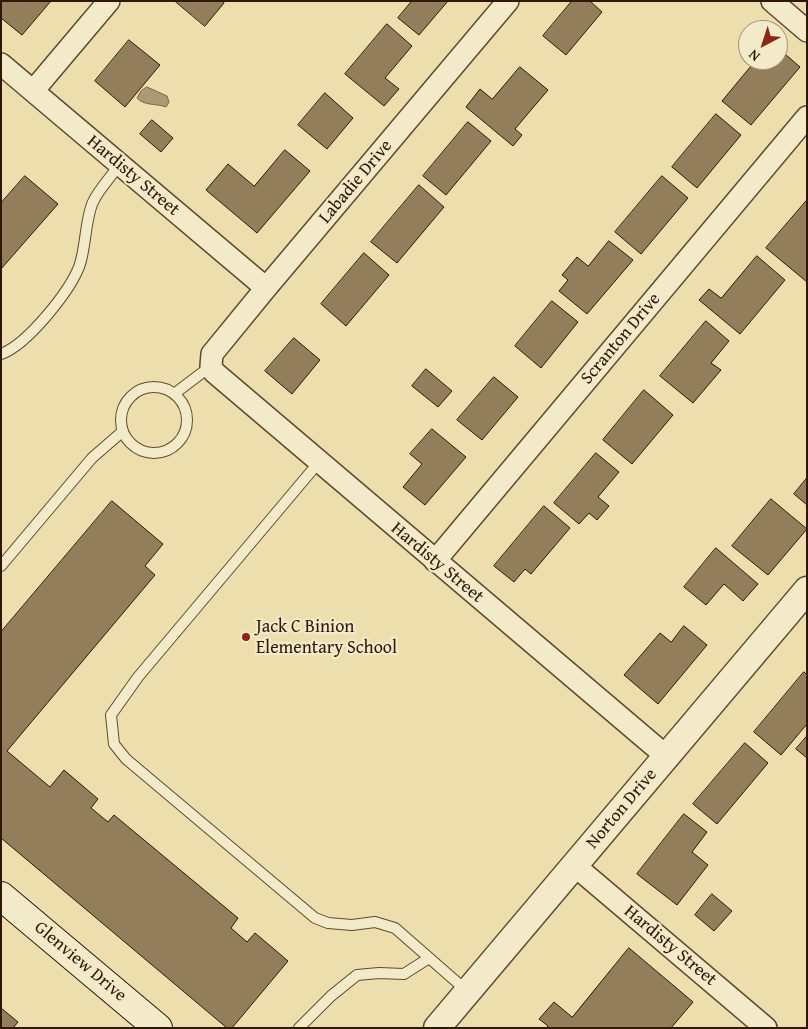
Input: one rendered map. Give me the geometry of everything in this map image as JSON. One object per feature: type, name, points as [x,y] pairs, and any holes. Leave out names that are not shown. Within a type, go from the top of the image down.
[{"type":"main road","name":"Glenview Drive","points":[[1,896],[158,1028]]},
{"type":"street","points":[[33,91],[109,1]]},
{"type":"street","name":"Labadie Drive","points":[[212,366],[212,354],[508,1]]},
{"type":"street","points":[[772,1],[807,31]]},
{"type":"street","name":"Hardisty Street","points":[[1,64],[266,288]]},
{"type":"street","name":"Scranton Drive","points":[[435,561],[807,117]]},
{"type":"street","name":"Hardisty Street","points":[[212,366],[214,372],[666,756]]},
{"type":"street","name":"Norton Drive","points":[[437,1028],[807,590]]},
{"type":"street","name":"Hardisty Street","points":[[574,865],[766,1028]]},
{"type":"lane","points":[[1,354],[7,352],[35,330],[61,298],[79,267],[92,203],[119,165]]},
{"type":"lane","points":[[174,394],[212,366]]},
{"type":"lane","points":[[155,387],[165,389],[174,394],[186,411],[187,422],[181,438],[169,450],[158,453],[142,450],[128,440],[123,431],[121,420],[127,401],[135,393],[155,387]]},
{"type":"lane","points":[[1,566],[92,458],[123,431]]},
{"type":"lane","points":[[319,462],[138,677],[111,715],[114,744],[126,758],[315,918],[328,923],[352,925],[375,922],[395,928],[467,991]]},
{"type":"lane","points":[[299,1028],[331,996],[357,975],[379,973],[404,974],[429,958]]},
{"type":"shaded area","points":[[147,87],[167,96],[169,102],[166,107],[146,103],[137,98],[141,91]]},
{"type":"building","points":[[1,1],[51,1],[22,35],[1,18]]},
{"type":"building","points":[[175,1],[223,1],[224,3],[205,26]]},
{"type":"building","points":[[412,1],[448,1],[419,35],[398,18]]},
{"type":"building","points":[[572,1],[590,1],[602,12],[566,55],[543,36]]},
{"type":"building","points":[[387,24],[412,46],[385,78],[399,89],[384,106],[345,74]]},
{"type":"building","points":[[129,40],[160,65],[125,107],[95,81]]},
{"type":"building","points":[[788,57],[800,67],[751,125],[722,101],[748,70],[788,70]]},
{"type":"building","points":[[520,67],[548,90],[515,129],[522,135],[513,146],[466,107],[480,89],[492,99]]},
{"type":"building","points":[[325,93],[353,118],[327,149],[298,125]]},
{"type":"building","points":[[716,114],[741,135],[697,188],[672,167]]},
{"type":"building","points":[[152,120],[173,138],[161,152],[140,134]]},
{"type":"building","points":[[468,122],[491,141],[446,195],[423,176]]},
{"type":"building","points":[[285,150],[310,171],[257,233],[206,190],[228,164],[254,186]]},
{"type":"building","points":[[25,176],[58,204],[1,269],[1,203]]},
{"type":"building","points":[[662,176],[688,198],[641,254],[615,232]]},
{"type":"building","points":[[419,185],[444,207],[397,263],[371,242]]},
{"type":"building","points":[[807,200],[807,282],[766,248]]},
{"type":"building","points":[[609,241],[633,260],[587,314],[559,291],[568,280],[562,275],[577,257],[588,266]]},
{"type":"building","points":[[364,253],[389,275],[346,326],[321,304]]},
{"type":"building","points":[[757,256],[785,280],[740,334],[699,300],[709,289],[721,298]]},
{"type":"building","points":[[552,301],[578,322],[541,368],[515,346]]},
{"type":"building","points":[[706,321],[729,341],[711,363],[721,370],[693,403],[660,376]]},
{"type":"building","points":[[294,338],[320,360],[292,394],[265,371]]},
{"type":"building","points":[[426,369],[452,391],[438,407],[412,386]]},
{"type":"building","points":[[494,377],[518,397],[482,440],[457,420]]},
{"type":"building","points":[[644,390],[673,415],[632,464],[603,440]]},
{"type":"building","points":[[432,429],[466,457],[425,505],[403,487],[422,464],[410,454]]},
{"type":"building","points":[[596,453],[619,472],[598,497],[609,506],[597,520],[589,513],[579,524],[554,503]]},
{"type":"building","points":[[807,478],[807,505],[794,494]]},
{"type":"building","points":[[771,499],[807,529],[768,575],[732,546]]},
{"type":"building","points":[[112,501],[163,544],[145,566],[155,575],[7,751],[50,787],[64,770],[98,799],[91,808],[108,822],[114,815],[238,918],[231,928],[247,942],[255,933],[288,961],[232,1028],[227,1028],[1,838],[1,632]]},
{"type":"building","points":[[544,506],[570,528],[531,574],[525,569],[514,582],[494,566]]},
{"type":"building","points":[[716,548],[758,584],[743,601],[724,584],[706,605],[684,587]]},
{"type":"building","points":[[684,626],[707,645],[658,704],[624,675],[660,633],[671,642]]},
{"type":"building","points":[[804,672],[807,675],[807,724],[781,755],[754,732]]},
{"type":"building","points":[[807,736],[807,758],[796,749]]},
{"type":"building","points":[[745,743],[768,763],[717,824],[693,804]]},
{"type":"building","points":[[684,814],[707,832],[692,852],[708,865],[677,905],[637,874]]},
{"type":"building","points":[[712,894],[732,911],[714,931],[695,915]]},
{"type":"building","points":[[629,948],[693,1002],[671,1028],[546,1028],[548,1026],[539,1019],[554,1002],[572,1017]]},
{"type":"building","points":[[1,1008],[18,1022],[13,1028],[1,1028]]},
{"type":"place","name":"Jack C Binion Elementary School","points":[[246,637]]}]
